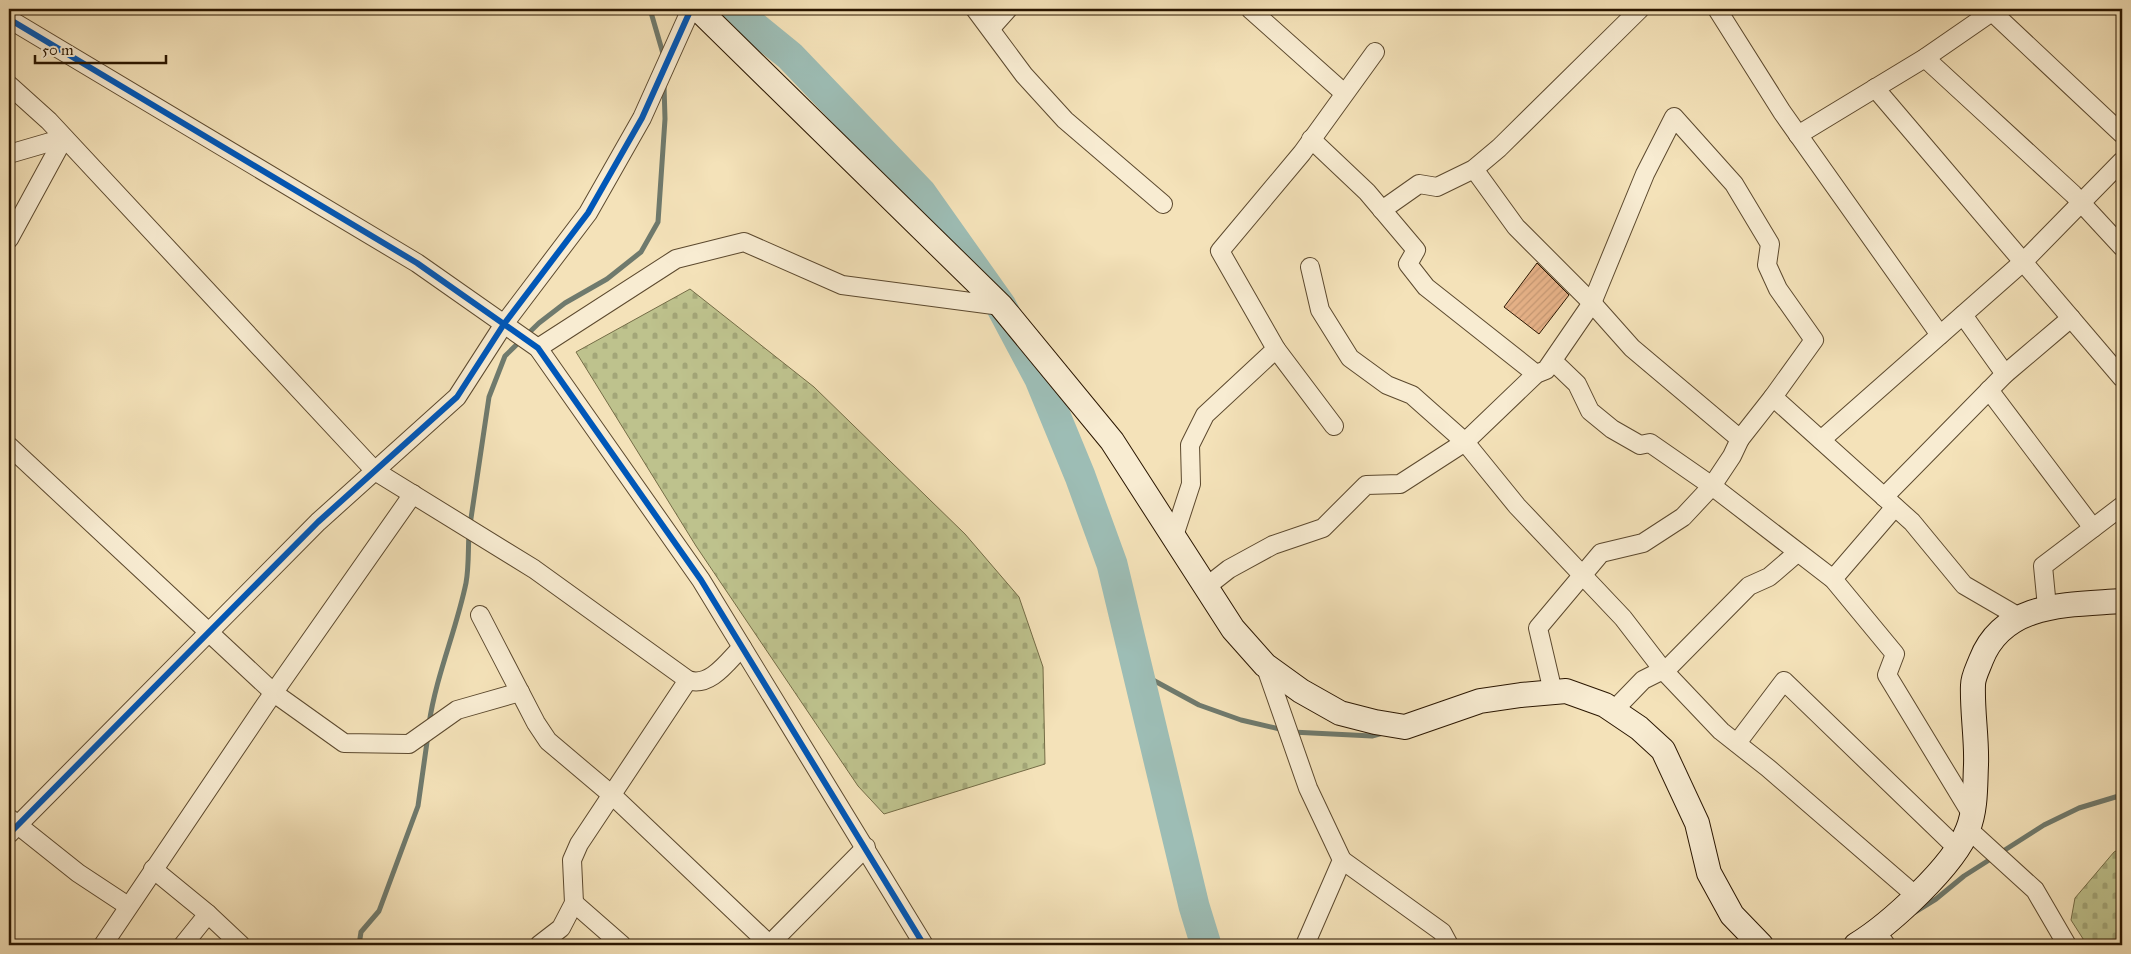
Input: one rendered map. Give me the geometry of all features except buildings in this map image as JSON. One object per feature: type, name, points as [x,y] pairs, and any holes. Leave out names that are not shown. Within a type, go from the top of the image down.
[{"type":"main road","points":[[698,9],[1002,306],[1112,440],[1233,629],[1266,665],[1302,691],[1340,713],[1404,727],[1480,701],[1553,692],[1566,691],[1605,706],[1639,728],[1663,750],[1697,823],[1709,873],[1732,915],[1761,945]]},
{"type":"main road","points":[[1856,945],[1881,939],[1915,895],[1950,859],[1966,831],[1975,799],[1978,738],[1972,683],[1985,651],[2001,631],[2019,617],[2047,607],[2122,601]]},
{"type":"street","points":[[128,906],[11,825],[209,633],[318,522],[457,397],[504,324],[588,213],[642,118],[691,9]]},
{"type":"street","points":[[975,9],[991,28],[1024,75],[1065,120],[1163,204]]},
{"type":"street","points":[[991,28],[1008,9]]},
{"type":"street","points":[[1250,9],[1344,92]]},
{"type":"street","points":[[1382,210],[1419,184],[1437,187],[1474,169],[1499,148],[1640,9]]},
{"type":"street","points":[[1716,9],[1798,135],[1940,335]]},
{"type":"street","points":[[1798,135],[1925,58],[1993,10],[2122,134]]},
{"type":"street","points":[[9,19],[417,264],[538,348],[700,580],[866,847],[924,945]]},
{"type":"street","points":[[1334,426],[1276,349],[1220,251],[1250,217],[1311,139],[1374,52]]},
{"type":"street","points":[[1925,58],[2082,203],[2122,246]]},
{"type":"street","points":[[9,86],[64,138],[375,470],[534,569],[688,680],[694,682],[707,680],[742,647]]},
{"type":"street","points":[[1875,88],[2122,378]]},
{"type":"street","points":[[1206,587],[1229,569],[1273,545],[1323,528],[1366,485],[1400,484],[1465,442],[1536,374],[1546,370],[1592,303],[1645,174],[1674,117],[1734,184],[1770,244],[1767,265],[1778,289],[1814,340],[1740,439],[1732,456],[1712,486],[1683,516],[1643,543],[1601,552],[1538,628],[1553,692]]},
{"type":"street","points":[[9,154],[64,138]]},
{"type":"street","points":[[9,238],[64,138]]},
{"type":"street","points":[[1311,139],[1367,192],[1416,250],[1408,264],[1426,287],[1536,374]]},
{"type":"street","points":[[1821,440],[2024,261],[2122,161]]},
{"type":"street","points":[[1474,169],[1516,227],[1592,303],[1632,348],[1740,439]]},
{"type":"street","points":[[538,348],[676,259],[744,242],[842,285],[1002,306]]},
{"type":"street","points":[[1310,267],[1320,310],[1350,358],[1387,385],[1412,395],[1465,442],[1517,506],[1623,618],[1663,670],[1722,731],[1915,895]]},
{"type":"street","points":[[1963,315],[2005,374]]},
{"type":"street","points":[[1833,579],[1889,502],[1989,390],[2005,374],[2072,318]]},
{"type":"street","points":[[1174,536],[1191,484],[1190,445],[1205,415],[1276,349]]},
{"type":"street","points":[[1553,361],[1577,384],[1590,411],[1612,429],[1640,445],[1650,443],[1712,486],[1833,579],[1895,654],[1887,676],[1966,831]]},
{"type":"street","points":[[1989,390],[2093,528]]},
{"type":"street","points":[[1773,397],[1912,522],[1964,585],[2019,617]]},
{"type":"street","points":[[9,446],[274,693],[344,743],[409,744],[457,710],[520,692]]},
{"type":"street","points":[[103,945],[153,869],[413,494]]},
{"type":"street","points":[[2047,607],[2043,566],[2122,506]]},
{"type":"street","points":[[1613,711],[1643,680],[1669,667],[1749,586],[1769,577],[1797,553]]},
{"type":"street","points":[[480,615],[548,741],[612,794],[770,945],[866,847]]},
{"type":"street","points":[[1266,665],[1308,788],[1342,860],[1442,932],[1449,945]]},
{"type":"street","points":[[539,945],[561,928],[574,903],[572,860],[579,844],[688,680]]},
{"type":"street","points":[[1737,743],[1784,681],[2036,890],[2067,945]]},
{"type":"street","points":[[1305,945],[1342,860]]},
{"type":"street","points":[[153,869],[208,914],[241,945]]},
{"type":"street","points":[[574,903],[622,945]]},
{"type":"street","points":[[183,945],[208,914]]},
{"type":"green space","points":[[690,289],[814,387],[965,534],[1019,597],[1043,667],[1045,764],[884,814],[858,786],[696,546],[576,352]]},
{"type":"green space","points":[[2122,848],[2122,945],[2087,945],[2071,920],[2075,898],[2114,852]]},
{"type":"waterway","points":[[650,9],[664,57]]},
{"type":"waterway","points":[[732,9],[790,56],[921,193],[1001,306],[1040,379],[1080,476],[1112,564],[1194,906],[1206,945]]},
{"type":"waterway","points":[[470,525],[489,397],[505,356],[539,323],[565,303],[607,279],[641,252],[658,222],[665,119],[664,85]]},
{"type":"waterway","points":[[429,724],[436,688],[466,583],[469,533]]},
{"type":"waterway","points":[[1140,673],[1199,705],[1241,720],[1284,730]]},
{"type":"waterway","points":[[1292,732],[1372,736],[1383,733]]},
{"type":"waterway","points":[[359,945],[361,932],[379,911],[418,806],[428,735]]},
{"type":"waterway","points":[[1915,912],[1936,899],[1964,876],[2044,825],[2079,808],[2122,795]]},
{"type":"cycle path","points":[[9,834],[318,522],[457,397],[504,324],[588,213],[642,118],[691,9]]},
{"type":"cycle path","points":[[9,19],[417,263],[538,348],[701,580],[924,945]]}]
